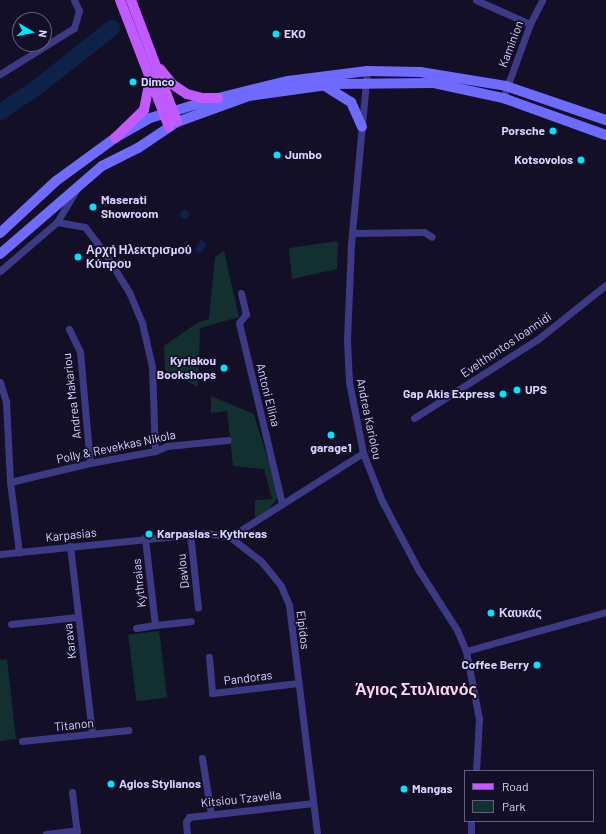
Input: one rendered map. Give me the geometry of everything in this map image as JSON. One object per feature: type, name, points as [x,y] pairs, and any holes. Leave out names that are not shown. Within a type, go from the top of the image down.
[{"type":"main road","points":[[120,0],[150,77],[173,124]]},
{"type":"main road","points":[[131,1],[154,61],[167,112]]},
{"type":"main road","points":[[154,61],[172,84],[187,94],[202,98],[218,98]]},
{"type":"main road","points":[[115,138],[167,112],[218,98],[288,81],[368,71],[420,72],[506,86],[606,120]]},
{"type":"main road","points":[[0,233],[56,181],[115,138],[144,110],[150,77]]},
{"type":"main road","points":[[0,254],[102,166],[138,148],[173,124],[249,96],[324,85],[367,82],[434,83],[502,98],[606,135]]},
{"type":"main road","points":[[324,85],[351,102],[362,126]]},
{"type":"street","points":[[0,74],[74,28],[79,11],[74,0]]},
{"type":"street","points":[[476,0],[530,24]]},
{"type":"street","name":"Kaminion","points":[[502,98],[530,24],[542,0]]},
{"type":"street","name":"Andrea Kariolou","points":[[368,71],[352,233],[347,342],[349,382],[363,453],[396,530],[457,630],[466,651],[479,719],[476,770]]},
{"type":"street","points":[[0,271],[57,222],[79,185]]},
{"type":"street","points":[[57,222],[85,227],[109,260],[129,292],[139,316],[152,367],[155,451]]},
{"type":"street","points":[[352,233],[424,232],[432,237]]},
{"type":"street","name":"Evelthontos Ioannidi","points":[[414,418],[538,339],[606,285]]},
{"type":"street","name":"Antoni Ellina","points":[[241,293],[246,314],[239,323],[282,503]]},
{"type":"street","name":"Andrea Makariou","points":[[69,329],[80,352],[90,463]]},
{"type":"street","points":[[0,383],[6,402],[10,482],[19,552]]},
{"type":"street","name":"Polly & Revekkas Nikola","points":[[10,482],[90,463],[155,451],[167,446],[228,440]]},
{"type":"street","points":[[145,538],[190,533],[230,537],[363,453]]},
{"type":"street","name":"Davlou","points":[[190,533],[198,608]]},
{"type":"street","name":"Elpidos","points":[[230,537],[261,561],[281,586],[289,605],[317,834]]},
{"type":"street","name":"Karpasias","points":[[0,554],[145,538]]},
{"type":"street","name":"Kythraias","points":[[145,538],[155,625]]},
{"type":"street","name":"Karava","points":[[70,546],[92,734]]},
{"type":"street","points":[[466,651],[606,612]]},
{"type":"street","points":[[11,624],[78,617]]},
{"type":"street","points":[[136,628],[191,620]]},
{"type":"street","name":"Pandoras","points":[[209,657],[212,693],[298,683]]},
{"type":"street","name":"Titanon","points":[[22,742],[128,730]]},
{"type":"street","points":[[202,758],[211,814]]},
{"type":"street","points":[[46,834],[77,832],[72,792]]},
{"type":"street","name":"Kitsiou Tzavella","points":[[187,834],[186,822],[189,817],[313,803]]},
{"type":"street","points":[[471,822],[471,834]]},
{"type":"green space","points":[[338,241],[337,269],[292,279],[289,248]]},
{"type":"green space","points":[[224,251],[239,317],[200,328],[198,387],[165,370],[164,346],[197,323],[209,319],[215,257]]},
{"type":"green space","points":[[211,396],[254,414],[279,496],[267,511],[255,517],[255,500],[272,499],[264,469],[233,466],[227,411],[211,413]]},
{"type":"green space","points":[[159,631],[167,698],[136,701],[128,635]]},
{"type":"green space","points":[[7,659],[16,739],[0,741],[0,660]]},
{"type":"water","points":[[184,209],[189,214],[184,219],[179,214]]},
{"type":"water","points":[[201,239],[207,244],[200,254],[195,250]]},
{"type":"waterway","points":[[0,112],[36,88],[112,28]]},
{"type":"place","name":"EKO","points":[[276,34]]},
{"type":"place","name":"Dimco","points":[[133,82]]},
{"type":"place","name":"Porsche","points":[[553,131]]},
{"type":"place","name":"Jumbo","points":[[277,155]]},
{"type":"place","name":"Kotsovolos","points":[[581,160]]},
{"type":"place","name":"Maserati Showroom","points":[[93,207]]},
{"type":"place","name":"Αρχή Ηλεκτρισμού Κύπρου","points":[[78,257]]},
{"type":"place","name":"Kyriakou Bookshops","points":[[224,368]]},
{"type":"place","name":"UPS","points":[[517,390]]},
{"type":"place","name":"Gap Akis Express","points":[[503,394]]},
{"type":"place","name":"garage1","points":[[331,435]]},
{"type":"place","name":"Karpasias - Kythreas","points":[[149,534]]},
{"type":"place","name":"Καυκάς","points":[[491,613]]},
{"type":"place","name":"Coffee Berry","points":[[537,665]]},
{"type":"place","name":"Agios Stylianos","points":[[111,784]]},
{"type":"place","name":"Mangas","points":[[404,789]]},
{"type":"district","name":"Άγιος Στυλιανός","points":[[416,689]]}]
